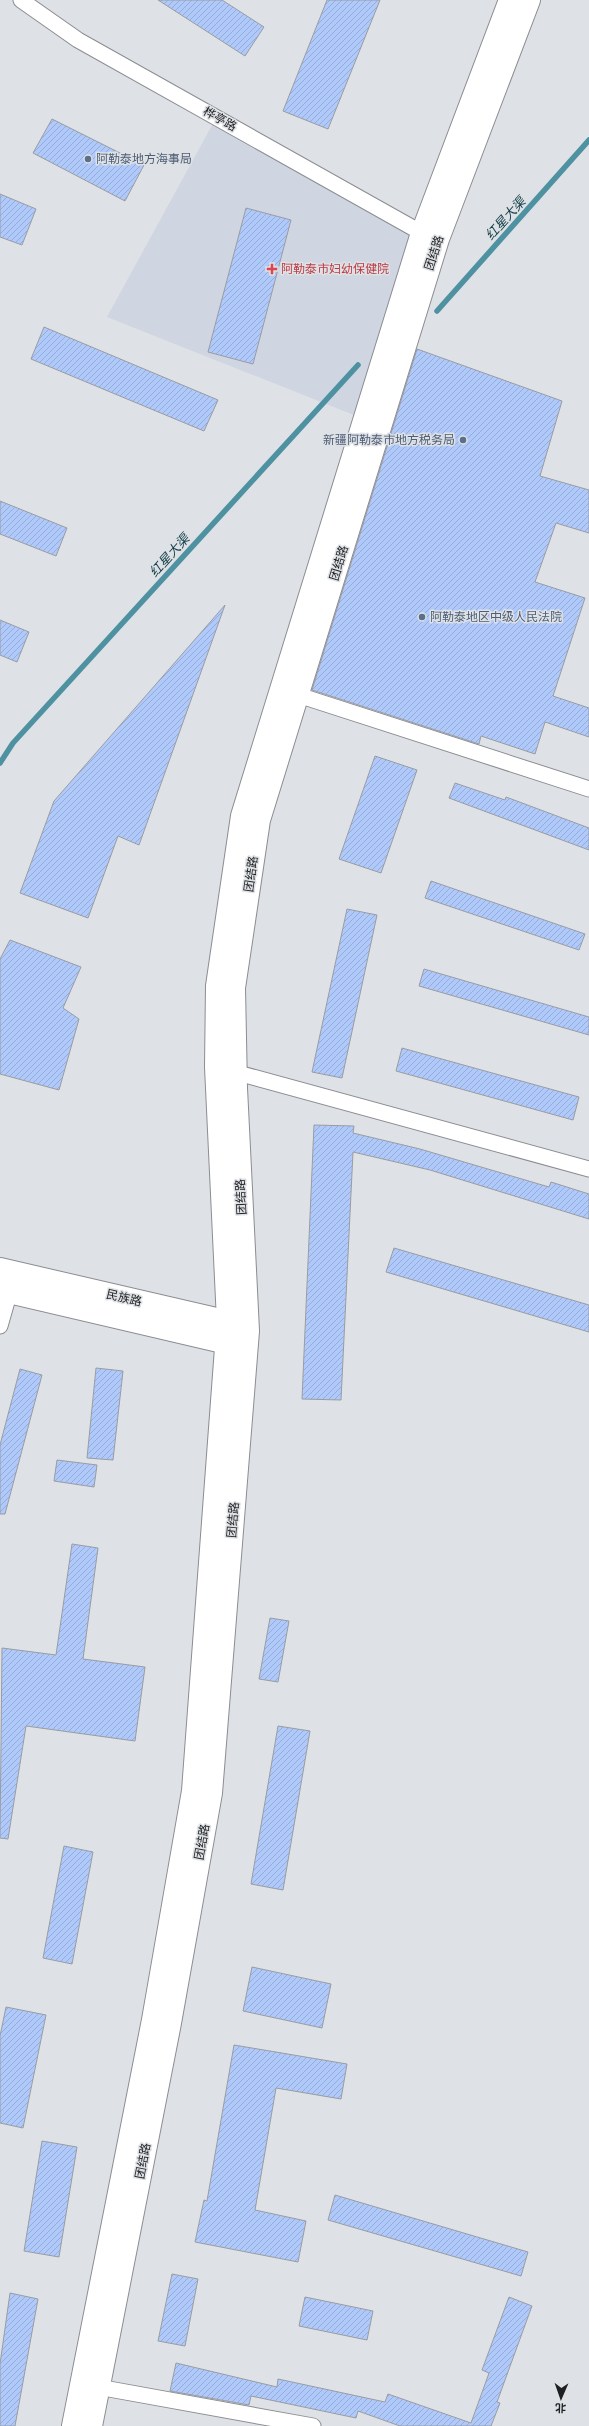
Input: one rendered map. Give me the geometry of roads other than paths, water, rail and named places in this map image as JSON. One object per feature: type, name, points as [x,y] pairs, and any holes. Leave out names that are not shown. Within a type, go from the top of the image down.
[{"type":"main road","name":"团结路","points":[[226,1070],[234,988],[259,820],[298,695],[407,310],[422,233],[510,0]]},
{"type":"main road","name":"团结路","points":[[91,2426],[170,2023],[211,1793],[237,1334],[226,1070],[217,986],[242,816],[388,343],[427,277],[438,239],[529,0]]},
{"type":"main road","name":"民族路","points":[[6,1281],[237,1334]]},
{"type":"main road","name":"团结路","points":[[73,2426],[153,2020],[193,1791],[237,1334]]},
{"type":"street","name":"桦亭路","points":[[21,0],[78,40],[422,233]]},
{"type":"street","points":[[298,695],[589,788]]},
{"type":"street","points":[[226,1070],[589,1169]]},
{"type":"street","points":[[0,1326],[6,1281]]},
{"type":"street","points":[[98,2387],[313,2426]]},
{"type":"waterway","name":"红星大渠","points":[[437,311],[589,140]]},
{"type":"waterway","name":"红星大渠","points":[[0,763],[13,743],[358,365]]},
{"type":"place","name":"阿勒泰地方海事局","points":[[88,159]]},
{"type":"place","name":"阿勒泰市妇幼保健院","points":[[272,269]]},
{"type":"place","name":"新疆阿勒泰市地方税务局","points":[[463,440]]},
{"type":"place","name":"阿勒泰地区中级人民法院","points":[[422,617]]}]
